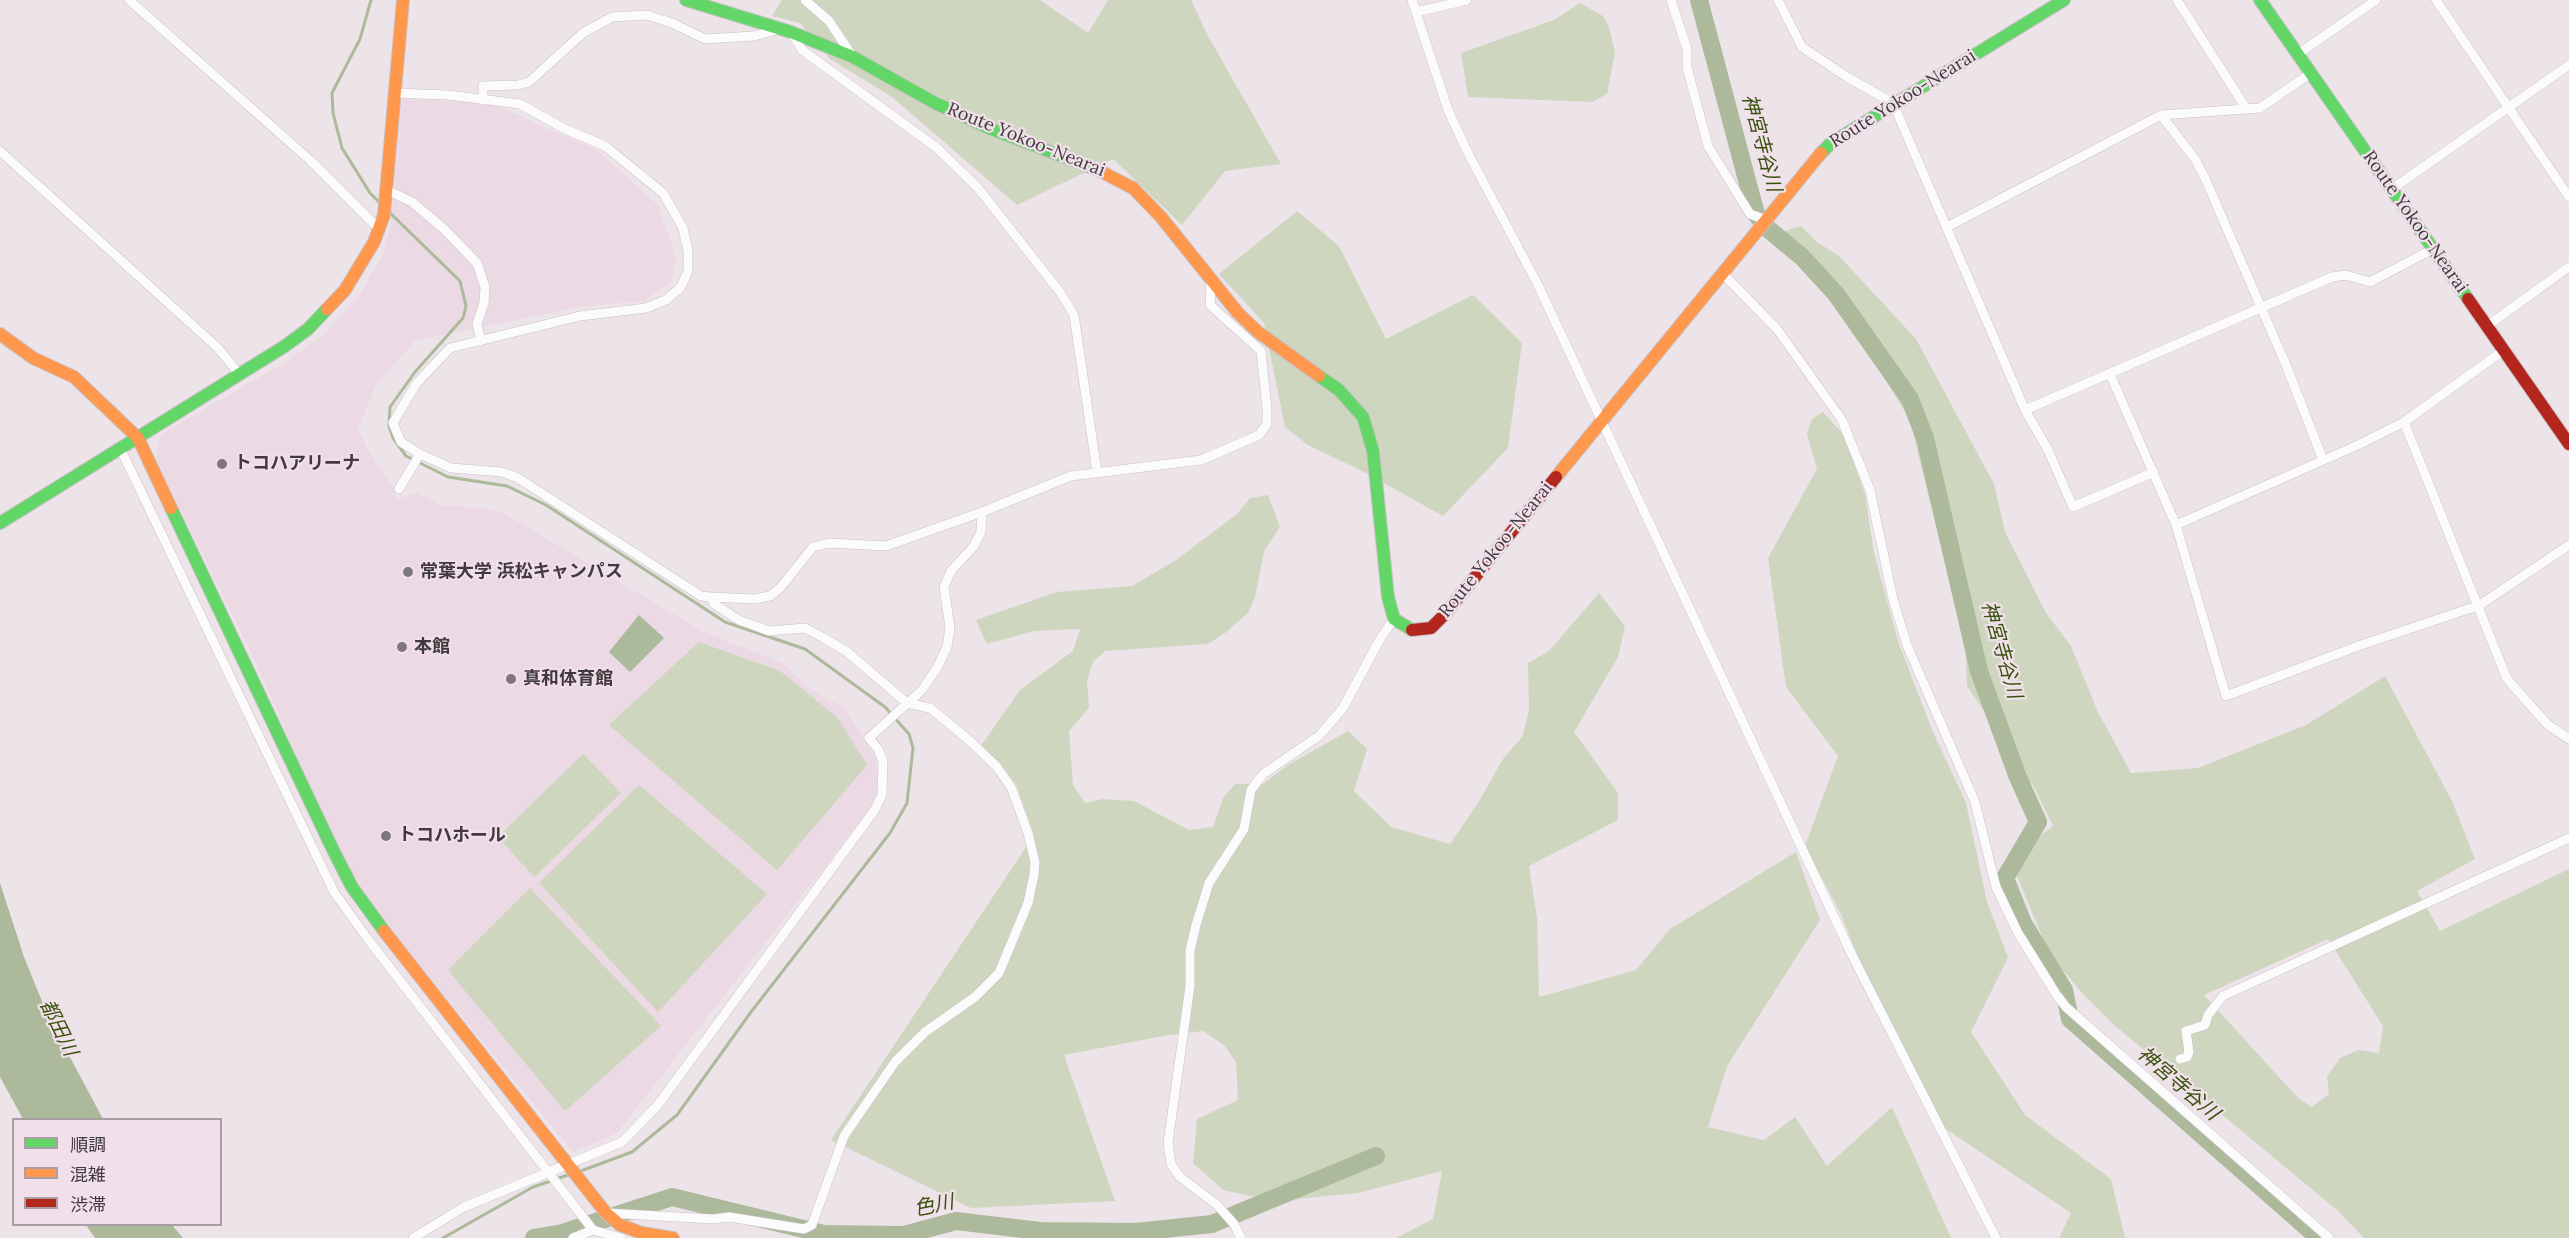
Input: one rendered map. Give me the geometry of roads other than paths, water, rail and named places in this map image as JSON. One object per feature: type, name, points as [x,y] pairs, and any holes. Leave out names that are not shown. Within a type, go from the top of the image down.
[{"type":"main road","points":[[0,523],[285,346],[327,310],[360,267],[379,229],[387,190],[403,0]]},
{"type":"main road","name":"Route Yokoo-Nearai","points":[[686,0],[785,31],[853,57],[935,103],[991,129],[1086,162],[1133,188],[1161,217],[1211,283],[1258,332],[1339,390],[1363,417],[1373,451],[1388,597],[1394,619],[1407,629],[1416,631],[1431,628],[1445,614],[1599,421],[1812,162],[1831,143],[2064,0]]},
{"type":"main road","name":"Route Yokoo-Nearai","points":[[2260,0],[2569,444]]},
{"type":"main road","points":[[0,334],[33,358],[74,377],[138,438],[270,721],[352,887],[606,1213],[620,1225],[642,1233],[673,1238]]},
{"type":"street","points":[[129,0],[311,161],[379,229]]},
{"type":"street","points":[[806,0],[829,21],[853,57]]},
{"type":"street","points":[[1412,0],[1448,110],[1537,283],[1599,421],[1852,955],[1996,1238]]},
{"type":"street","points":[[1416,12],[1467,0]]},
{"type":"street","points":[[1671,0],[1687,49],[1687,67],[1708,146],[1750,214],[1766,220]]},
{"type":"street","points":[[1778,0],[1802,47],[1847,77],[1893,103],[2025,410],[2048,450],[2073,507],[2154,472]]},
{"type":"street","points":[[2177,0],[2246,108]]},
{"type":"street","points":[[2298,54],[2376,0]]},
{"type":"street","points":[[2436,0],[2569,197]]},
{"type":"street","points":[[483,100],[483,86],[518,85],[529,82],[583,33],[612,17],[647,15],[672,23],[705,39],[754,36],[785,31],[801,50],[945,156],[978,188],[1060,292],[1074,315],[1097,472]]},
{"type":"street","points":[[2392,189],[2507,106],[2569,65]]},
{"type":"street","points":[[1947,227],[2161,115],[2260,108],[2311,73]]},
{"type":"street","points":[[395,93],[448,95],[520,104],[605,146],[649,178],[669,201],[683,228],[688,250],[688,271],[681,287],[666,300],[646,308],[580,316],[450,348],[416,384],[393,423],[395,433],[409,449],[419,456],[451,468],[502,472],[518,478],[701,596],[754,599],[770,596],[780,588],[813,547],[829,543],[886,546],[982,512],[1071,476],[1201,460],[1259,435],[1267,424],[1261,351],[1210,305],[1211,283]]},
{"type":"street","points":[[2161,115],[2196,159],[2323,460]]},
{"type":"street","points":[[0,151],[218,348],[240,375]]},
{"type":"street","points":[[387,190],[412,202],[444,229],[477,263],[485,287],[484,303],[477,324],[481,341]]},
{"type":"street","points":[[2025,410],[2332,277],[2346,275],[2370,282],[2433,249]]},
{"type":"street","points":[[2487,326],[2569,267]]},
{"type":"street","points":[[1722,273],[1777,329],[1842,420],[1870,490],[1893,599],[1907,645],[1975,802],[1996,887],[2018,933],[2056,994],[2076,1016],[2329,1238]]},
{"type":"street","points":[[2176,525],[2404,422],[2504,350]]},
{"type":"street","points":[[2110,374],[2176,525],[2226,696],[2361,645],[2480,605],[2569,545]]},
{"type":"street","points":[[2404,422],[2480,605],[2507,679],[2548,725],[2569,739]]},
{"type":"street","points":[[120,448],[334,892],[593,1230],[621,1238]]},
{"type":"street","points":[[399,489],[419,456]]},
{"type":"street","points":[[413,1238],[464,1207],[622,1142],[638,1127],[874,811],[882,795],[884,777],[878,749],[869,738],[922,690],[947,647],[951,628],[945,608],[944,588],[951,571],[974,546],[981,532],[982,512]]},
{"type":"street","points":[[606,1213],[713,1219],[729,1217],[807,1228],[812,1225],[844,1136],[895,1062],[925,1032],[975,997],[999,973],[1028,903],[1034,875],[1032,847],[1021,809],[1005,777],[970,741],[930,708],[907,703],[846,651],[822,637],[804,628],[769,631],[739,620],[714,603],[711,597]]},
{"type":"street","points":[[1241,1238],[1234,1224],[1217,1205],[1179,1176],[1171,1164],[1168,1143],[1190,986],[1190,951],[1196,925],[1209,884],[1244,829],[1251,790],[1263,774],[1319,736],[1343,708],[1380,639],[1394,619]]},
{"type":"street","points":[[2180,1059],[2187,1057],[2189,1053],[2186,1031],[2205,1025],[2214,1005],[2223,996],[2569,838]]},
{"type":"street","points":[[573,1238],[593,1230]]},
{"type":"waterway","points":[[371,0],[360,39],[332,93],[333,113],[342,148],[370,193],[381,204]]},
{"type":"waterway","name":"神宮寺谷川","points":[[1699,0],[1756,214],[1767,228],[1802,257],[1836,294],[1910,399],[1925,438],[1979,671],[2017,775],[2038,822],[2005,878],[2023,923],[2064,990],[2070,1019],[2319,1238]]},
{"type":"waterway","points":[[388,211],[460,281],[466,306],[463,318],[415,372],[390,407],[389,426],[393,438],[406,456],[448,477],[507,486],[546,505],[725,622],[805,649],[885,707],[909,734],[913,748],[907,803],[890,833],[751,1012],[677,1115],[632,1152],[578,1172]]},
{"type":"waterway","name":"色川","points":[[534,1238],[559,1234],[672,1197],[824,1234],[904,1235],[956,1221],[1040,1231],[1135,1232],[1212,1224],[1376,1156]]},
{"type":"waterway","points":[[443,1238],[533,1187],[571,1174]]},
{"type":"place","name":"トコハアリーナ","points":[[222,464]]},
{"type":"place","name":"常葉大学 浜松キャンパス","points":[[408,572]]},
{"type":"place","name":"本館","points":[[402,647]]},
{"type":"place","name":"真和体育館","points":[[511,679]]},
{"type":"place","name":"トコハホール","points":[[386,836]]},
{"type":"water label","name":"都田川","points":[[58,1028]]}]
